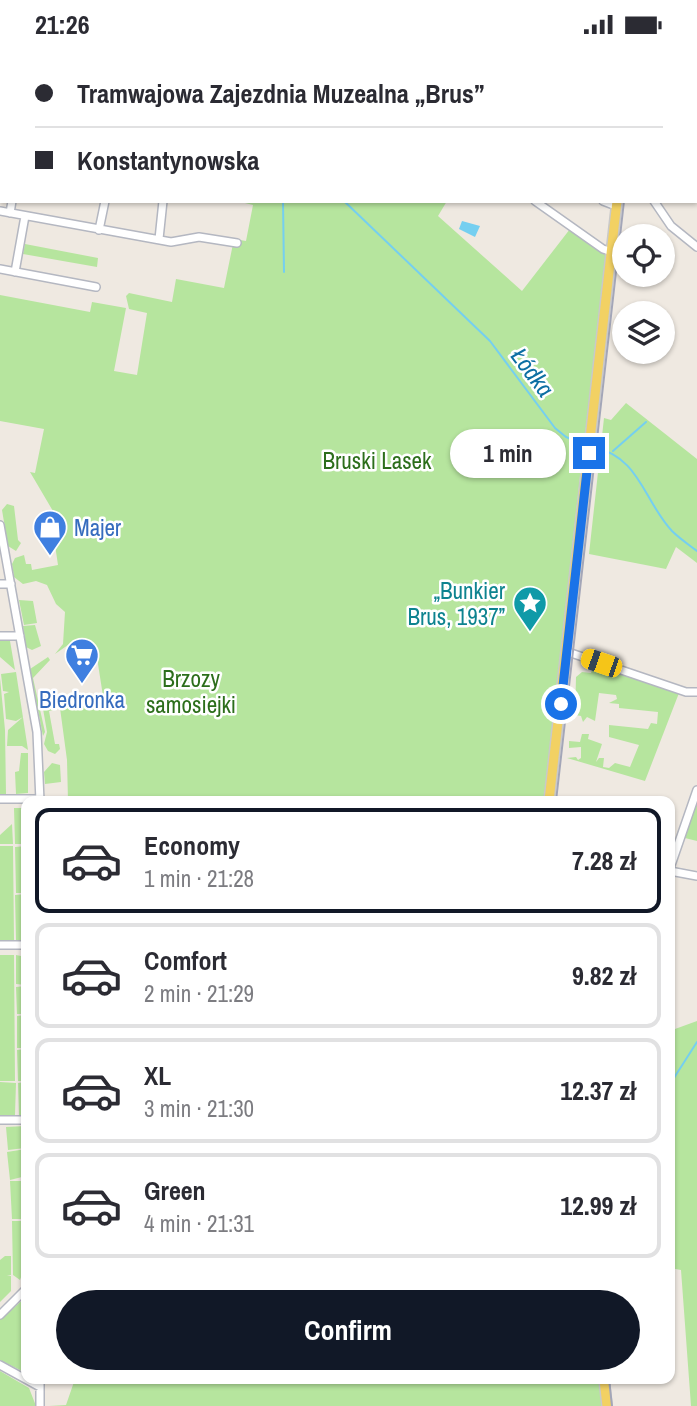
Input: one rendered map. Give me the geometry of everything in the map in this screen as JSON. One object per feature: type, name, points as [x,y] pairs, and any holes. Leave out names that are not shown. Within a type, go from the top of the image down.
[{"type":"main road","points":[[615,224],[617,203]]},
{"type":"main road","points":[[551,796],[612,252]]},
{"type":"main road","points":[[605,1384],[607,1406]]},
{"type":"street","points":[[10,213],[12,203]]},
{"type":"street","points":[[99,230],[105,203]]},
{"type":"street","points":[[159,239],[163,203]]},
{"type":"street","points":[[538,203],[603,249],[612,252]]},
{"type":"street","points":[[655,203],[671,226],[697,247]]},
{"type":"street","points":[[0,211],[174,242],[199,237],[237,243]]},
{"type":"street","points":[[15,272],[25,216]]},
{"type":"street","points":[[0,269],[96,287]]},
{"type":"street","points":[[0,525],[37,732],[40,796]]},
{"type":"street","points":[[0,584],[11,584]]},
{"type":"street","points":[[0,636],[20,636]]},
{"type":"street","points":[[568,652],[686,692],[697,692]]},
{"type":"street","points":[[675,854],[697,789]]},
{"type":"street","points":[[0,799],[21,800]]},
{"type":"street","points":[[675,870],[697,876]]},
{"type":"street","points":[[0,945],[21,945]]},
{"type":"street","points":[[0,1120],[21,1120]]},
{"type":"street","points":[[0,1315],[21,1294]]},
{"type":"street","points":[[0,1365],[21,1374]]},
{"type":"street","points":[[40,1384],[40,1406]]},
{"type":"green space","points":[[245,203],[446,203],[438,216],[522,291],[570,229],[608,257],[583,450],[545,796],[68,796],[67,760],[60,708],[103,696],[95,645],[91,642],[68,645],[55,654],[63,644],[65,612],[56,604],[47,585],[36,581],[23,584],[14,577],[12,564],[15,558],[24,555],[26,564],[31,564],[32,570],[58,565],[55,545],[60,541],[60,523],[30,472],[35,473],[44,429],[0,421],[0,295],[90,312],[92,302],[126,308],[114,371],[137,375],[147,313],[129,309],[126,296],[129,293],[172,302],[176,279],[224,288],[234,239],[246,241],[253,205]]},
{"type":"green space","points":[[25,244],[98,258],[97,267],[23,254]]},
{"type":"green space","points":[[626,403],[697,459],[697,563],[676,547],[666,569],[589,554],[604,418],[611,420]]},
{"type":"green space","points":[[7,504],[14,506],[18,540],[21,543],[16,551],[8,546],[2,510]]},
{"type":"green space","points":[[19,600],[33,601],[37,623],[24,625]]},
{"type":"green space","points":[[35,625],[41,646],[32,650],[26,647],[23,626]]},
{"type":"green space","points":[[0,641],[10,641],[15,670],[0,657]]},
{"type":"green space","points":[[48,657],[50,660],[33,678],[45,732],[43,736],[30,669]]},
{"type":"green space","points":[[594,664],[679,693],[645,781],[567,758],[581,758],[581,747],[569,748],[569,741],[580,742],[582,734],[589,734],[588,739],[602,744],[596,762],[599,758],[604,758],[603,767],[609,768],[615,763],[630,767],[639,745],[609,737],[609,725],[648,729],[651,723],[657,724],[658,712],[619,708],[619,704],[609,703],[617,699],[616,695],[599,693],[595,721],[587,717],[583,722],[581,716],[575,715],[576,677],[582,672],[591,673]]},
{"type":"green space","points":[[16,672],[23,717],[16,721],[6,719],[4,694],[9,692],[3,691],[1,674]]},
{"type":"green space","points":[[0,678],[5,730],[6,794],[0,794]]},
{"type":"green space","points":[[42,703],[53,710],[49,711],[55,744],[59,744],[60,749],[55,754],[48,751],[44,744],[47,732]]},
{"type":"green space","points":[[23,717],[28,750],[22,746],[7,746],[8,730]]},
{"type":"green space","points":[[21,753],[28,753],[28,793],[16,794],[15,772],[19,771]]},
{"type":"green space","points":[[52,763],[60,765],[61,782],[45,784],[44,772]]},
{"type":"green space","points":[[697,802],[697,841],[685,838]]},
{"type":"green space","points":[[14,808],[21,808],[21,844],[15,844]]},
{"type":"green space","points":[[12,824],[13,844],[0,844],[0,835]]},
{"type":"green space","points":[[0,846],[13,846],[14,941],[0,941]]},
{"type":"green space","points":[[21,846],[21,893],[16,893],[15,847]]},
{"type":"green space","points":[[21,894],[21,940],[16,940],[15,895]]},
{"type":"green space","points":[[0,955],[14,955],[15,1081],[0,1081]]},
{"type":"green space","points":[[16,955],[21,956],[21,984],[16,984]]},
{"type":"green space","points":[[21,986],[21,1014],[17,1014],[16,987]]},
{"type":"green space","points":[[17,1016],[21,1016],[21,1048],[17,1048]]},
{"type":"green space","points":[[697,1021],[697,1406],[691,1406],[681,1270],[675,1269],[675,1029]]},
{"type":"green space","points":[[17,1050],[21,1050],[21,1081],[18,1081]]},
{"type":"green space","points":[[0,1082],[16,1083],[15,1115],[0,1115]]},
{"type":"green space","points":[[18,1083],[21,1083],[21,1115],[19,1115]]},
{"type":"green space","points":[[21,1126],[21,1148],[8,1150],[6,1127]]},
{"type":"green space","points":[[21,1150],[21,1177],[10,1180],[7,1152]]},
{"type":"green space","points":[[10,1181],[21,1181],[21,1219],[12,1219]]},
{"type":"green space","points":[[12,1221],[21,1221],[20,1280],[13,1275]]},
{"type":"green space","points":[[11,1256],[11,1275],[7,1275],[11,1276],[11,1291],[0,1302],[0,1260]]},
{"type":"green space","points":[[21,1301],[21,1370],[0,1360],[0,1320]]},
{"type":"green space","points":[[0,1371],[29,1388],[36,1406],[0,1406]]},
{"type":"green space","points":[[73,1384],[601,1384],[603,1406],[49,1406],[66,1405]]},
{"type":"water","points":[[462,221],[480,226],[475,237],[459,229]]},
{"type":"waterway","points":[[283,203],[284,272]]},
{"type":"waterway","name":"Łódka","points":[[346,203],[490,341],[555,428],[566,437],[587,446]]},
{"type":"waterway","points":[[613,451],[646,422]]},
{"type":"waterway","name":"Łódka","points":[[592,447],[608,452],[631,469],[662,519],[672,531],[697,551]]},
{"type":"waterway","points":[[675,1076],[697,1042]]},
{"type":"tram line","points":[[557,796],[624,203]]},
{"type":"tram line","points":[[610,1384],[612,1406]]},
{"type":"place","name":"Majer","points":[[50,557]]},
{"type":"place","name":"„Bunkier Brus, 1937”","points":[[530,633]]},
{"type":"place","name":"Biedronka","points":[[82,685]]},
{"type":"route","points":[[561,704],[589,453]]},
{"type":"park label","name":"Bruski Lasek","points":[[377,460]]},
{"type":"park label","name":"Brzozy samosiejki","points":[[191,691]]}]
